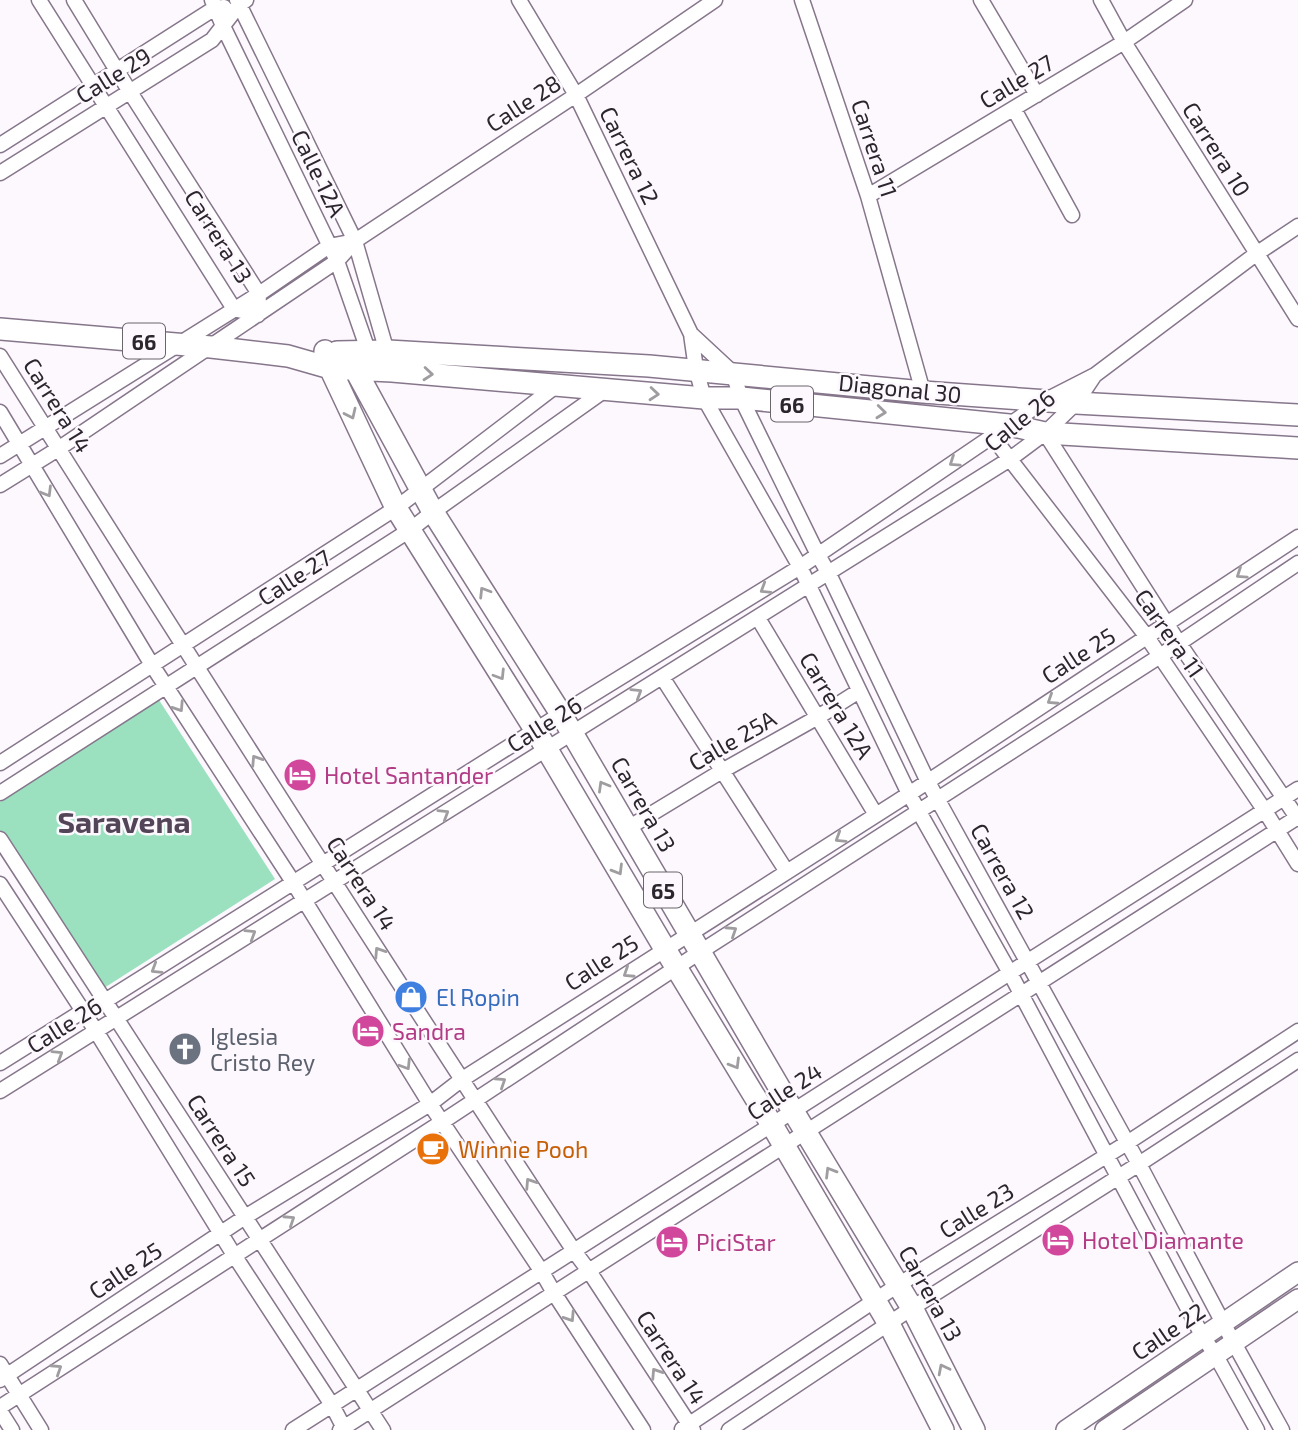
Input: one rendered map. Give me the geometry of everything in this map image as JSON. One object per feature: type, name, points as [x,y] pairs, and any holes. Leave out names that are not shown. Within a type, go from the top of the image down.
[{"type":"main road","name":"Diagonal 30","points":[[0,329],[327,360],[696,369],[923,392],[1298,415]]},
{"type":"main road","name":"65","points":[[327,360],[396,508],[541,740],[772,1125],[889,1324],[943,1430]]},
{"type":"main road","name":"Diagonal 30","points":[[371,361],[556,386],[704,398],[741,398],[1000,430],[1295,453]]},
{"type":"main road","name":"Carrera 13","points":[[371,361],[433,512],[573,733],[793,1111],[912,1308],[974,1430]]},
{"type":"street","name":"Carrera 13","points":[[38,0],[234,309],[258,315],[259,293],[74,0]]},
{"type":"street","name":"Carrera 12","points":[[519,0],[576,95],[691,334],[704,398],[800,567],[909,794],[1010,973],[1203,1337],[1257,1430]]},
{"type":"street","name":"Calle 28","points":[[0,485],[211,347],[337,261],[355,241],[715,0]]},
{"type":"street","name":"Carrera 11","points":[[802,0],[868,196],[923,392]]},
{"type":"street","points":[[981,0],[1037,95]]},
{"type":"street","name":"Carrera 10","points":[[1101,0],[1124,42],[1298,319]]},
{"type":"street","name":"Calle 27","points":[[868,196],[1124,42],[1185,0]]},
{"type":"street","name":"Calle 29","points":[[0,145],[213,4],[241,2]]},
{"type":"street","name":"Calle 29","points":[[0,173],[212,40],[241,2]]},
{"type":"street","name":"Calle 12A","points":[[241,2],[355,241],[371,361]]},
{"type":"street","name":"Calle 12A","points":[[213,4],[337,261],[371,361]]},
{"type":"street","points":[[1014,109],[1072,215]]},
{"type":"street","name":"Calle 26","points":[[0,1091],[334,882],[541,740],[561,714],[800,567],[1044,401],[1095,375],[1256,254],[1298,226]]},
{"type":"street","name":"Calle 28","points":[[0,456],[180,344],[329,246],[355,241]]},
{"type":"street","name":"Carrera 12","points":[[691,334],[733,373],[741,398],[928,782],[1282,1430]]},
{"type":"street","name":"Carrera 14","points":[[0,356],[182,646],[461,1080],[589,1271],[688,1428]]},
{"type":"street","name":"Calle 26","points":[[0,1063],[83,1011],[105,1001],[322,864],[541,740],[573,733],[829,574],[1010,459],[1045,433],[1076,403],[1095,375]]},
{"type":"street","name":"Calle 27","points":[[0,764],[396,508],[556,386]]},
{"type":"street","name":"Calle 27","points":[[0,793],[410,530],[605,390]]},
{"type":"street","points":[[0,412],[165,686],[293,882],[430,1104],[643,1430]]},
{"type":"street","name":"Carrera 11","points":[[1000,430],[1010,459],[1147,637],[1298,864]]},
{"type":"street","name":"Carrera 11","points":[[1045,433],[1179,643],[1298,818]]},
{"type":"street","name":"Calle 25","points":[[0,1409],[18,1394],[677,968],[694,943],[787,872],[1298,537]]},
{"type":"street","name":"Calle 25","points":[[2,1373],[245,1217],[430,1104],[461,1080],[665,949],[694,943],[919,812],[1298,563]]},
{"type":"street","name":"Carrera 12A","points":[[758,618],[876,815]]},
{"type":"street","points":[[662,677],[787,872]]},
{"type":"street","name":"Calle 25A","points":[[628,828],[859,691]]},
{"type":"street","name":"Calle 24","points":[[293,1430],[1298,789]]},
{"type":"street","name":"Calle 24","points":[[343,1429],[1298,818]]},
{"type":"street","name":"Carrera 15","points":[[0,839],[383,1430]]},
{"type":"street","points":[[0,884],[332,1405],[343,1429]]},
{"type":"street","name":"Calle 23","points":[[688,1428],[898,1286],[1127,1143],[1298,1031]]},
{"type":"street","points":[[729,1430],[912,1308],[1298,1060]]},
{"type":"street","name":"Calle 22","points":[[1066,1430],[1298,1272]]},
{"type":"street","name":"Calle 22","points":[[1105,1430],[1298,1299]]},
{"type":"street","points":[[2,1373],[41,1430]]},
{"type":"street","points":[[0,1409],[12,1430]]},
{"type":"green space","points":[[159,700],[275,879],[104,988],[45,906],[0,830],[0,802]]},
{"type":"place","name":"Hotel Santander","points":[[300,775]]},
{"type":"place","name":"El Ropin","points":[[411,997]]},
{"type":"place","name":"Sandra","points":[[368,1031]]},
{"type":"place","name":"Iglesia Cristo Rey","points":[[185,1049]]},
{"type":"place","name":"Winnie Pooh","points":[[433,1149]]},
{"type":"place","name":"Hotel Diamante","points":[[1058,1240]]},
{"type":"place","name":"PiciStar","points":[[672,1242]]},
{"type":"district","name":"Saravena","points":[[124,821]]}]
